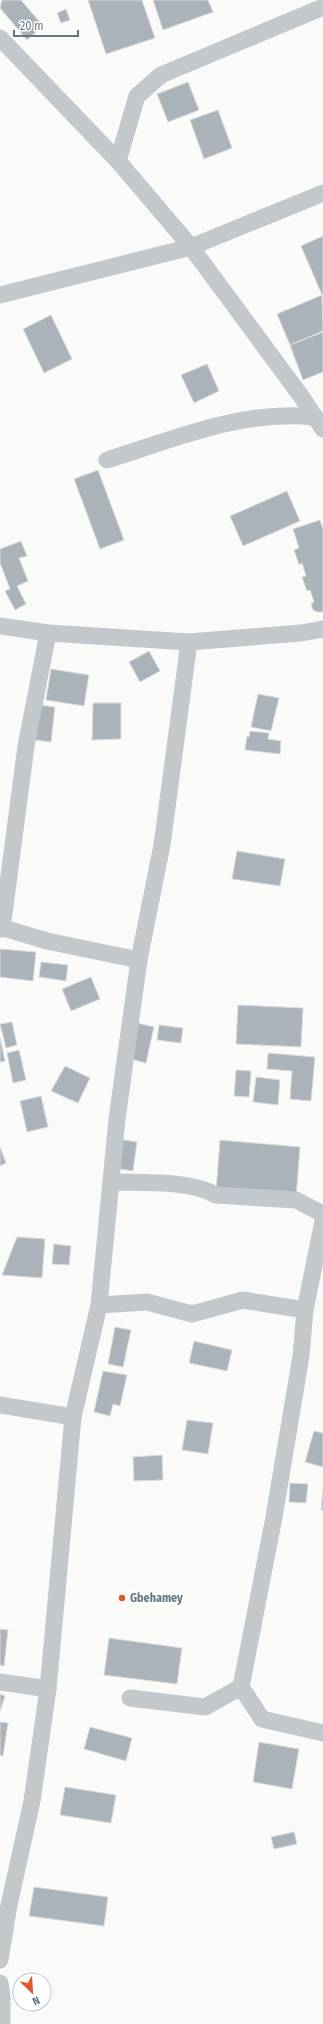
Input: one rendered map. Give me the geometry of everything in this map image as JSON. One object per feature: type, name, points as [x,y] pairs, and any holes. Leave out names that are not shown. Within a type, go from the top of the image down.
[{"type":"street","points":[[118,161],[137,96],[161,75],[323,7]]},
{"type":"street","points":[[0,38],[118,161],[191,247],[319,423]]},
{"type":"street","points":[[0,295],[191,247],[323,193]]},
{"type":"street","points":[[107,460],[230,422],[264,416],[293,414],[319,423]]},
{"type":"street","points":[[0,626],[48,633],[189,642],[323,630]]},
{"type":"street","points":[[48,633],[26,746],[1,928],[47,941],[138,960]]},
{"type":"street","points":[[0,1960],[9,1905],[32,1801],[48,1689],[73,1417],[99,1305],[117,1119],[138,960],[162,845],[189,642]]},
{"type":"street","points":[[111,1182],[168,1185],[206,1190],[216,1195],[296,1200],[323,1214]]},
{"type":"street","points":[[323,1221],[305,1310],[301,1356],[274,1517],[241,1687],[262,1719],[323,1733]]},
{"type":"street","points":[[99,1305],[147,1302],[192,1314],[243,1300],[305,1310]]},
{"type":"street","points":[[0,1405],[73,1417]]},
{"type":"street","points":[[0,1682],[48,1689]]},
{"type":"street","points":[[130,1698],[205,1707],[241,1687]]},
{"type":"street","points":[[0,1983],[2,1997],[2,2024]]},
{"type":"building","points":[[2,0],[21,0],[43,26],[27,40],[0,8]]},
{"type":"building","points":[[88,0],[142,0],[155,38],[106,54]]},
{"type":"building","points":[[153,0],[208,0],[213,12],[163,30]]},
{"type":"building","points":[[66,9],[70,20],[61,23],[57,13]]},
{"type":"building","points":[[188,82],[199,110],[168,122],[157,94]]},
{"type":"building","points":[[218,110],[232,148],[204,159],[190,120]]},
{"type":"building","points":[[323,236],[323,295],[322,295],[301,246]]},
{"type":"building","points":[[322,295],[323,331],[290,345],[277,314]]},
{"type":"building","points":[[51,315],[72,359],[44,373],[23,329]]},
{"type":"building","points":[[323,332],[323,372],[303,380],[290,345]]},
{"type":"building","points":[[207,364],[219,391],[194,403],[181,375]]},
{"type":"building","points":[[98,470],[124,540],[100,549],[74,479]]},
{"type":"building","points":[[287,491],[300,521],[243,546],[230,516]]},
{"type":"building","points":[[320,520],[323,529],[323,612],[317,612],[313,610],[311,604],[314,602],[310,590],[307,591],[302,577],[306,576],[302,563],[299,565],[294,550],[299,548],[293,529]]},
{"type":"building","points":[[21,541],[27,556],[19,558],[28,581],[17,586],[26,604],[15,610],[5,591],[10,589],[0,563],[0,549]]},
{"type":"building","points":[[149,651],[160,671],[140,682],[129,662]]},
{"type":"building","points":[[51,669],[89,675],[84,706],[46,700]]},
{"type":"building","points":[[258,694],[279,698],[271,731],[251,727]]},
{"type":"building","points":[[93,703],[121,703],[121,739],[92,740]]},
{"type":"building","points":[[32,704],[55,707],[51,742],[27,739]]},
{"type":"building","points":[[250,731],[269,733],[268,739],[281,741],[280,754],[245,750],[247,736],[249,737]]},
{"type":"building","points":[[237,851],[285,859],[280,886],[232,879]]},
{"type":"building","points":[[0,949],[36,952],[33,981],[0,977]]},
{"type":"building","points":[[41,962],[68,965],[66,981],[39,977]]},
{"type":"building","points":[[91,977],[100,999],[71,1011],[62,989]]},
{"type":"building","points":[[238,1005],[303,1008],[301,1047],[236,1044]]},
{"type":"building","points":[[12,1022],[17,1045],[6,1048],[0,1024]]},
{"type":"building","points":[[133,1022],[154,1027],[146,1063],[126,1058]]},
{"type":"building","points":[[159,1025],[183,1028],[181,1043],[157,1040]]},
{"type":"building","points":[[0,1037],[5,1061],[0,1062]]},
{"type":"building","points":[[19,1050],[26,1080],[13,1083],[7,1053]]},
{"type":"building","points":[[268,1053],[315,1057],[311,1101],[290,1099],[292,1071],[267,1069]]},
{"type":"building","points":[[65,1066],[90,1078],[78,1103],[51,1091]]},
{"type":"building","points":[[236,1070],[251,1071],[249,1097],[234,1096]]},
{"type":"building","points":[[256,1077],[280,1080],[278,1105],[253,1102]]},
{"type":"building","points":[[41,1096],[48,1127],[27,1132],[20,1101]]},
{"type":"building","points":[[118,1139],[137,1142],[133,1171],[114,1168]]},
{"type":"building","points":[[220,1140],[300,1147],[296,1198],[216,1191]]},
{"type":"building","points":[[0,1147],[6,1163],[0,1166]]},
{"type":"building","points":[[17,1237],[45,1239],[42,1278],[2,1275]]},
{"type":"building","points":[[54,1244],[71,1246],[69,1265],[52,1264]]},
{"type":"building","points":[[115,1327],[131,1330],[123,1367],[108,1364]]},
{"type":"building","points":[[194,1341],[232,1350],[227,1371],[189,1363]]},
{"type":"building","points":[[103,1371],[127,1375],[120,1406],[113,1404],[110,1416],[94,1412]]},
{"type":"building","points":[[187,1420],[213,1423],[208,1454],[182,1450]]},
{"type":"building","points":[[314,1431],[323,1433],[323,1467],[305,1462]]},
{"type":"building","points":[[162,1455],[163,1480],[134,1481],[133,1457]]},
{"type":"building","points":[[290,1483],[308,1484],[306,1503],[289,1502]]},
{"type":"building","points":[[323,1489],[323,1510],[321,1510]]},
{"type":"building","points":[[0,1629],[8,1630],[4,1666],[0,1665]]},
{"type":"building","points":[[109,1638],[182,1648],[177,1684],[104,1675]]},
{"type":"building","points":[[0,1694],[5,1696],[0,1711]]},
{"type":"building","points":[[0,1722],[8,1723],[3,1756],[0,1755]]},
{"type":"building","points":[[90,1727],[132,1738],[126,1761],[84,1749]]},
{"type":"building","points":[[259,1742],[299,1749],[292,1789],[253,1782]]},
{"type":"building","points":[[65,1787],[116,1795],[111,1823],[60,1815]]},
{"type":"building","points":[[294,1832],[297,1844],[274,1849],[271,1837]]},
{"type":"building","points":[[34,1887],[108,1897],[104,1926],[29,1916]]},
{"type":"place","name":"Gbehamey","points":[[122,1598]]}]
